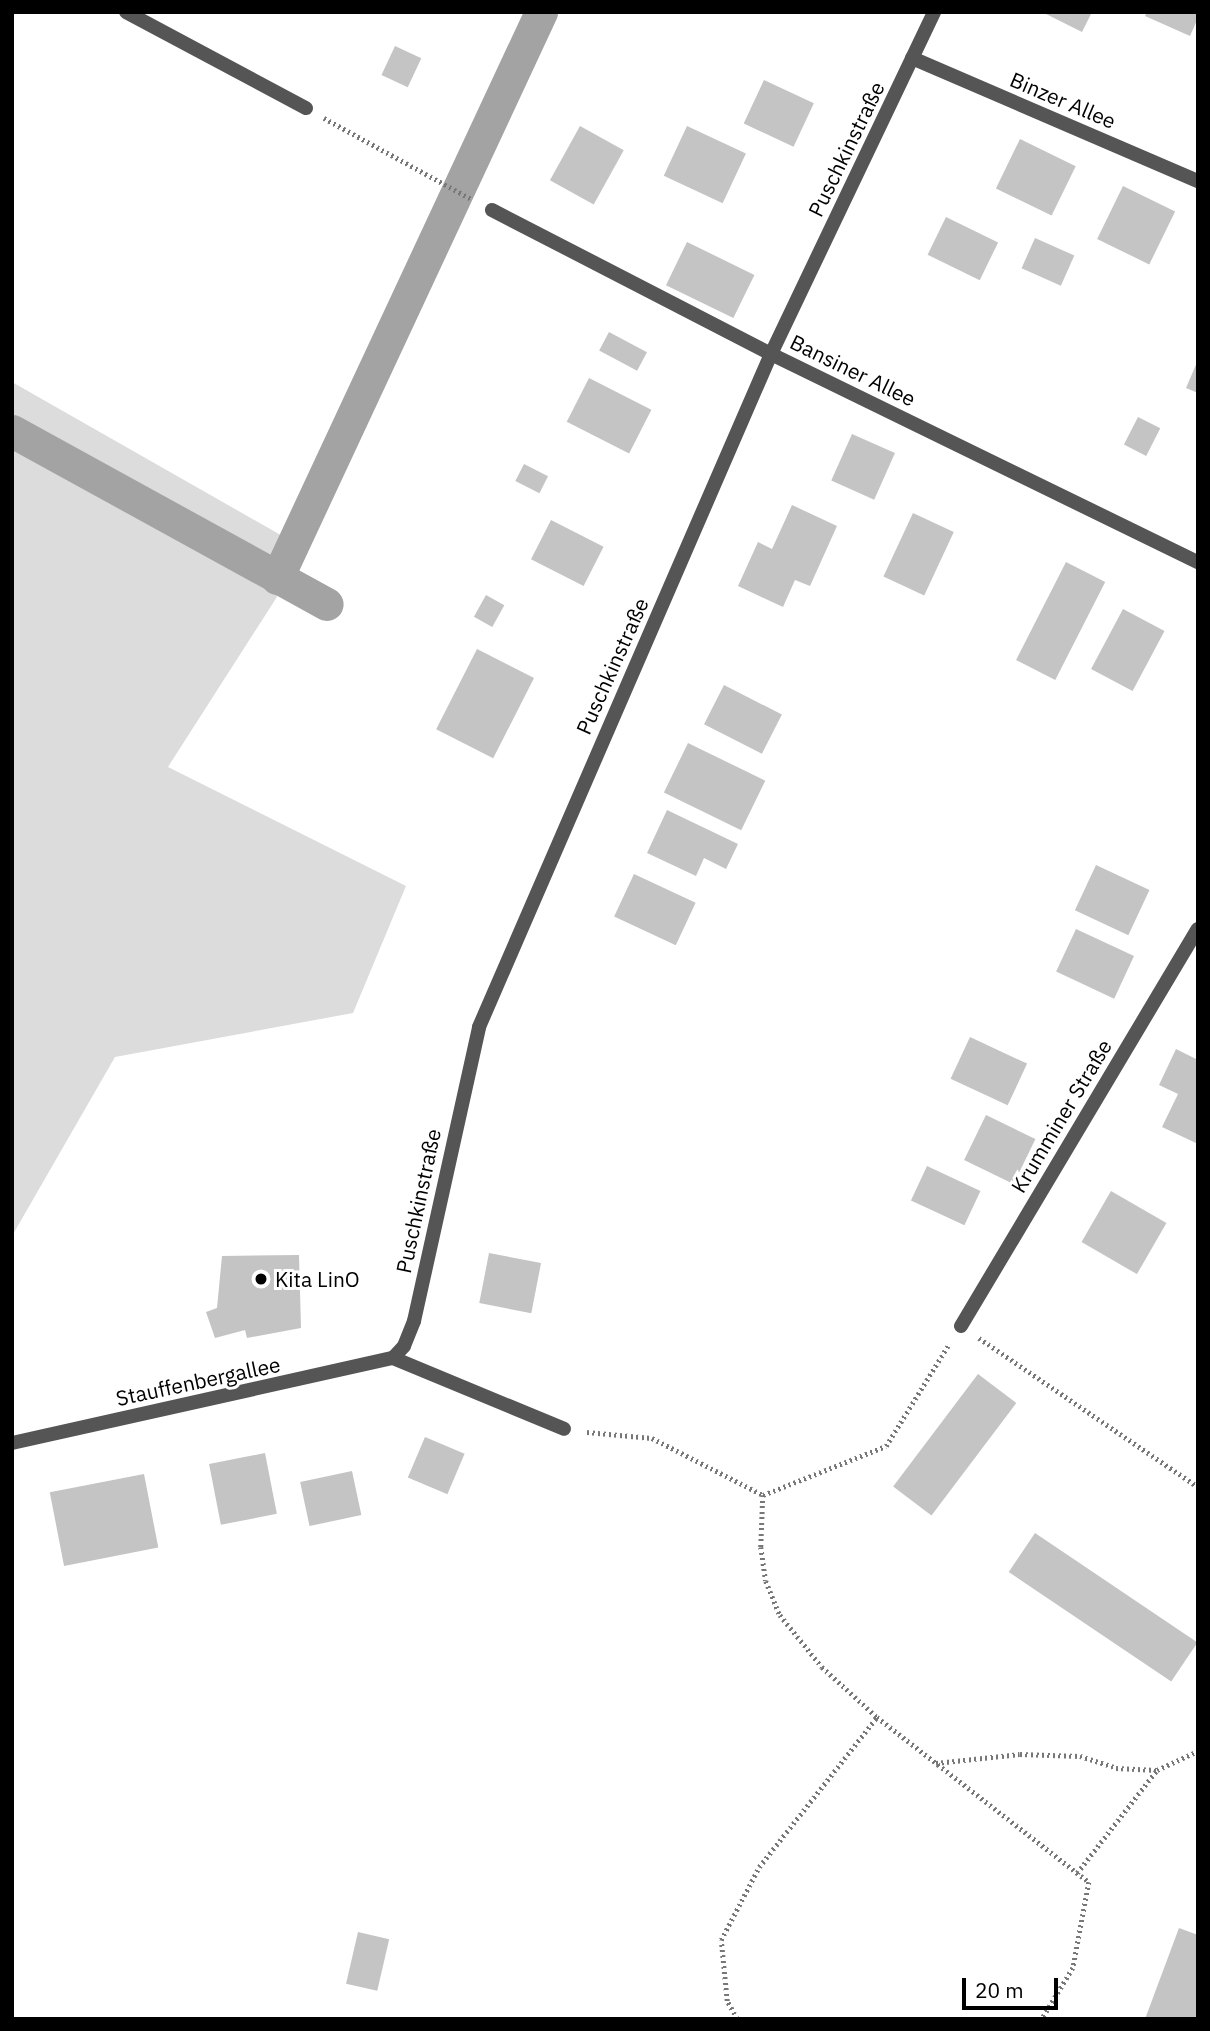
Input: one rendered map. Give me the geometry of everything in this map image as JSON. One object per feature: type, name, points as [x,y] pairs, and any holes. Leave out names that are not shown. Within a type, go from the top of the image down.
[{"type":"street","points":[[126,12],[306,108]]},
{"type":"street","name":"Puschkinstraße","points":[[393,1359],[414,1321],[479,1027],[771,354],[934,12]]},
{"type":"street","name":"Binzer Allee","points":[[912,58],[1198,180]]},
{"type":"street","name":"Bansiner Allee","points":[[492,210],[771,354],[1198,562]]},
{"type":"street","name":"Krumminer Straße","points":[[961,1326],[1198,929]]},
{"type":"street","points":[[393,1359],[564,1429]]},
{"type":"street","name":"Stauffenbergallee","points":[[12,1443],[393,1359]]},
{"type":"path","points":[[306,108],[492,210]]},
{"type":"path","points":[[564,1429],[652,1438],[763,1495],[886,1446],[961,1326],[1198,1487]]},
{"type":"path","points":[[763,1495],[762,1558],[766,1581],[780,1615],[822,1667],[877,1717],[1089,1882],[1073,1968],[1042,2019]]},
{"type":"path","points":[[737,2019],[727,2001],[721,1940],[759,1867],[877,1717]]},
{"type":"path","points":[[1077,1873],[1157,1770],[1198,1751]]},
{"type":"path","points":[[936,1763],[1020,1754],[1080,1756],[1116,1768],[1157,1770]]},
{"type":"shaded area","points":[[12,382],[307,550],[168,767],[406,886],[353,1013],[115,1057],[12,1236]]},
{"type":"building","points":[[1042,12],[1092,12],[1082,32]]},
{"type":"building","points":[[1147,12],[1198,12],[1198,18],[1190,36],[1145,16]]},
{"type":"building","points":[[395,46],[421,58],[408,87],[381,75]]},
{"type":"building","points":[[764,80],[814,103],[794,147],[744,124]]},
{"type":"building","points":[[580,126],[624,150],[594,204],[550,180]]},
{"type":"building","points":[[687,126],[746,153],[723,203],[664,176]]},
{"type":"building","points":[[1020,139],[1076,166],[1052,216],[996,188]]},
{"type":"building","points":[[1123,186],[1175,211],[1149,264],[1097,239]]},
{"type":"building","points":[[946,217],[998,242],[980,280],[928,255]]},
{"type":"building","points":[[1035,238],[1074,255],[1061,286],[1022,268]]},
{"type":"building","points":[[687,242],[754,275],[733,318],[666,285]]},
{"type":"building","points":[[609,332],[647,352],[637,371],[599,351]]},
{"type":"building","points":[[1198,360],[1198,393],[1186,388]]},
{"type":"building","points":[[589,378],[651,410],[629,453],[567,422]]},
{"type":"building","points":[[1138,417],[1160,428],[1146,456],[1124,445]]},
{"type":"building","points":[[852,434],[895,453],[874,500],[831,481]]},
{"type":"building","points":[[524,464],[548,476],[539,493],[515,481]]},
{"type":"building","points":[[792,505],[837,526],[810,586],[795,580],[783,607],[738,586],[758,542],[772,549]]},
{"type":"building","points":[[913,513],[954,532],[924,595],[883,576]]},
{"type":"building","points":[[551,520],[604,547],[584,586],[531,559]]},
{"type":"building","points":[[1066,562],[1105,582],[1055,680],[1016,660]]},
{"type":"building","points":[[486,595],[504,605],[492,627],[474,617]]},
{"type":"building","points":[[1123,609],[1164,631],[1133,691],[1091,669]]},
{"type":"building","points":[[477,649],[534,678],[493,758],[436,729]]},
{"type":"building","points":[[724,685],[782,715],[762,754],[704,724]]},
{"type":"building","points":[[688,743],[765,781],[741,830],[664,792]]},
{"type":"building","points":[[667,810],[738,844],[726,869],[704,858],[696,876],[647,853]]},
{"type":"building","points":[[1096,865],[1149,890],[1128,935],[1075,910]]},
{"type":"building","points":[[634,874],[696,903],[676,945],[614,917]]},
{"type":"building","points":[[1076,929],[1134,956],[1114,999],[1056,972]]},
{"type":"building","points":[[970,1037],[1027,1064],[1008,1105],[951,1079]]},
{"type":"building","points":[[1176,1049],[1198,1060],[1198,1144],[1162,1127],[1178,1094],[1159,1085]]},
{"type":"building","points":[[986,1115],[1035,1139],[1014,1184],[964,1160]]},
{"type":"building","points":[[927,1166],[980,1191],[964,1225],[911,1200]]},
{"type":"building","points":[[1111,1191],[1166,1223],[1137,1274],[1082,1242]]},
{"type":"building","points":[[489,1253],[541,1263],[531,1313],[479,1303]]},
{"type":"building","points":[[299,1255],[301,1328],[247,1338],[245,1330],[215,1338],[206,1312],[217,1308],[222,1256]]},
{"type":"building","points":[[978,1374],[1016,1403],[931,1515],[893,1487]]},
{"type":"building","points":[[425,1437],[465,1454],[447,1494],[408,1478]]},
{"type":"building","points":[[265,1453],[277,1514],[221,1525],[209,1464]]},
{"type":"building","points":[[352,1471],[361,1515],[310,1526],[300,1482]]},
{"type":"building","points":[[144,1474],[158,1548],[64,1566],[50,1492]]},
{"type":"building","points":[[1035,1533],[1197,1643],[1171,1682],[1009,1572]]},
{"type":"building","points":[[1179,1928],[1198,1935],[1198,2019],[1145,2019]]},
{"type":"building","points":[[358,1932],[389,1939],[377,1991],[346,1984]]},
{"type":"waterway","points":[[277,578],[541,12]]},
{"type":"waterway","points":[[12,431],[327,604]]},
{"type":"place","name":"Kita LinO","points":[[261,1279]]}]
